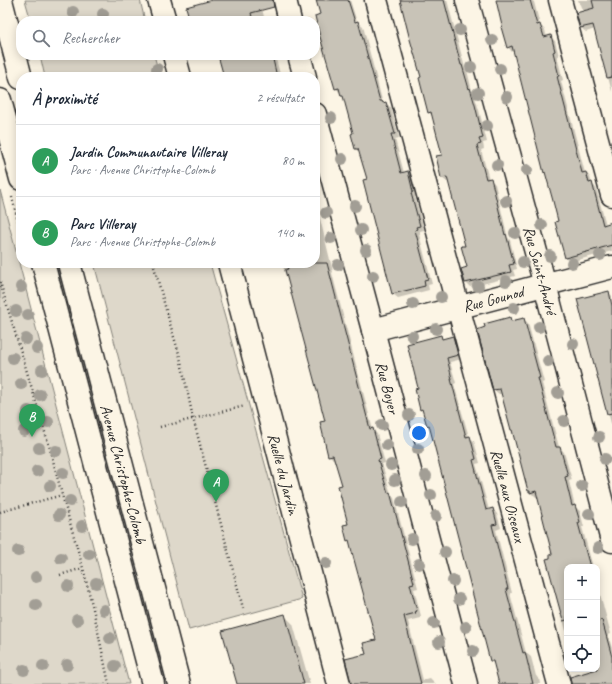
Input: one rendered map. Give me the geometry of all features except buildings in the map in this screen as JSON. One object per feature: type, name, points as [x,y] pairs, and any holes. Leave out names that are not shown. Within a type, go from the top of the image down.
[{"type":"street","points":[[1,0],[16,58]]},
{"type":"street","points":[[159,0],[164,16]]},
{"type":"street","points":[[285,0],[289,16]]},
{"type":"street","name":"Ruelle aux Oiseaux","points":[[376,0],[559,684]]},
{"type":"street","name":"Rue Saint-André","points":[[467,0],[545,285],[612,541]]},
{"type":"street","points":[[560,0],[612,195]]},
{"type":"street","points":[[16,60],[19,72]]},
{"type":"street","points":[[175,60],[179,72]]},
{"type":"street","points":[[300,60],[304,72]]},
{"type":"street","points":[[0,100],[16,161]]},
{"type":"street","name":"Rue Boyer","points":[[320,133],[466,684]]},
{"type":"street","name":"Rue Gounod","points":[[373,330],[612,267]]},
{"type":"street","name":"Avenue Christophe-Colomb","points":[[44,268],[152,684]]},
{"type":"street","name":"Avenue Christophe-Colomb","points":[[70,268],[179,684]]},
{"type":"street","name":"Ruelle du Jardin","points":[[230,268],[339,684]]},
{"type":"path","points":[[154,268],[180,357],[193,418],[243,608]]},
{"type":"path","points":[[0,282],[50,449],[83,568],[109,684]]},
{"type":"path","points":[[160,426],[249,405]]},
{"type":"path","points":[[0,512],[62,495]]},
{"type":"path","points":[[60,575],[83,568]]},
{"type":"shaded area","points":[[25,0],[140,0],[144,16],[30,16]]},
{"type":"shaded area","points":[[41,60],[155,60],[159,72],[44,72]]},
{"type":"shaded area","points":[[0,190],[16,251],[16,268],[20,268],[129,684],[0,684]]},
{"type":"shaded area","points":[[95,268],[211,268],[302,599],[189,630]]},
{"type":"place","name":"Parc Villeray","points":[[32,437]]},
{"type":"place","name":"Jardin Communautaire Villeray","points":[[216,502]]}]
